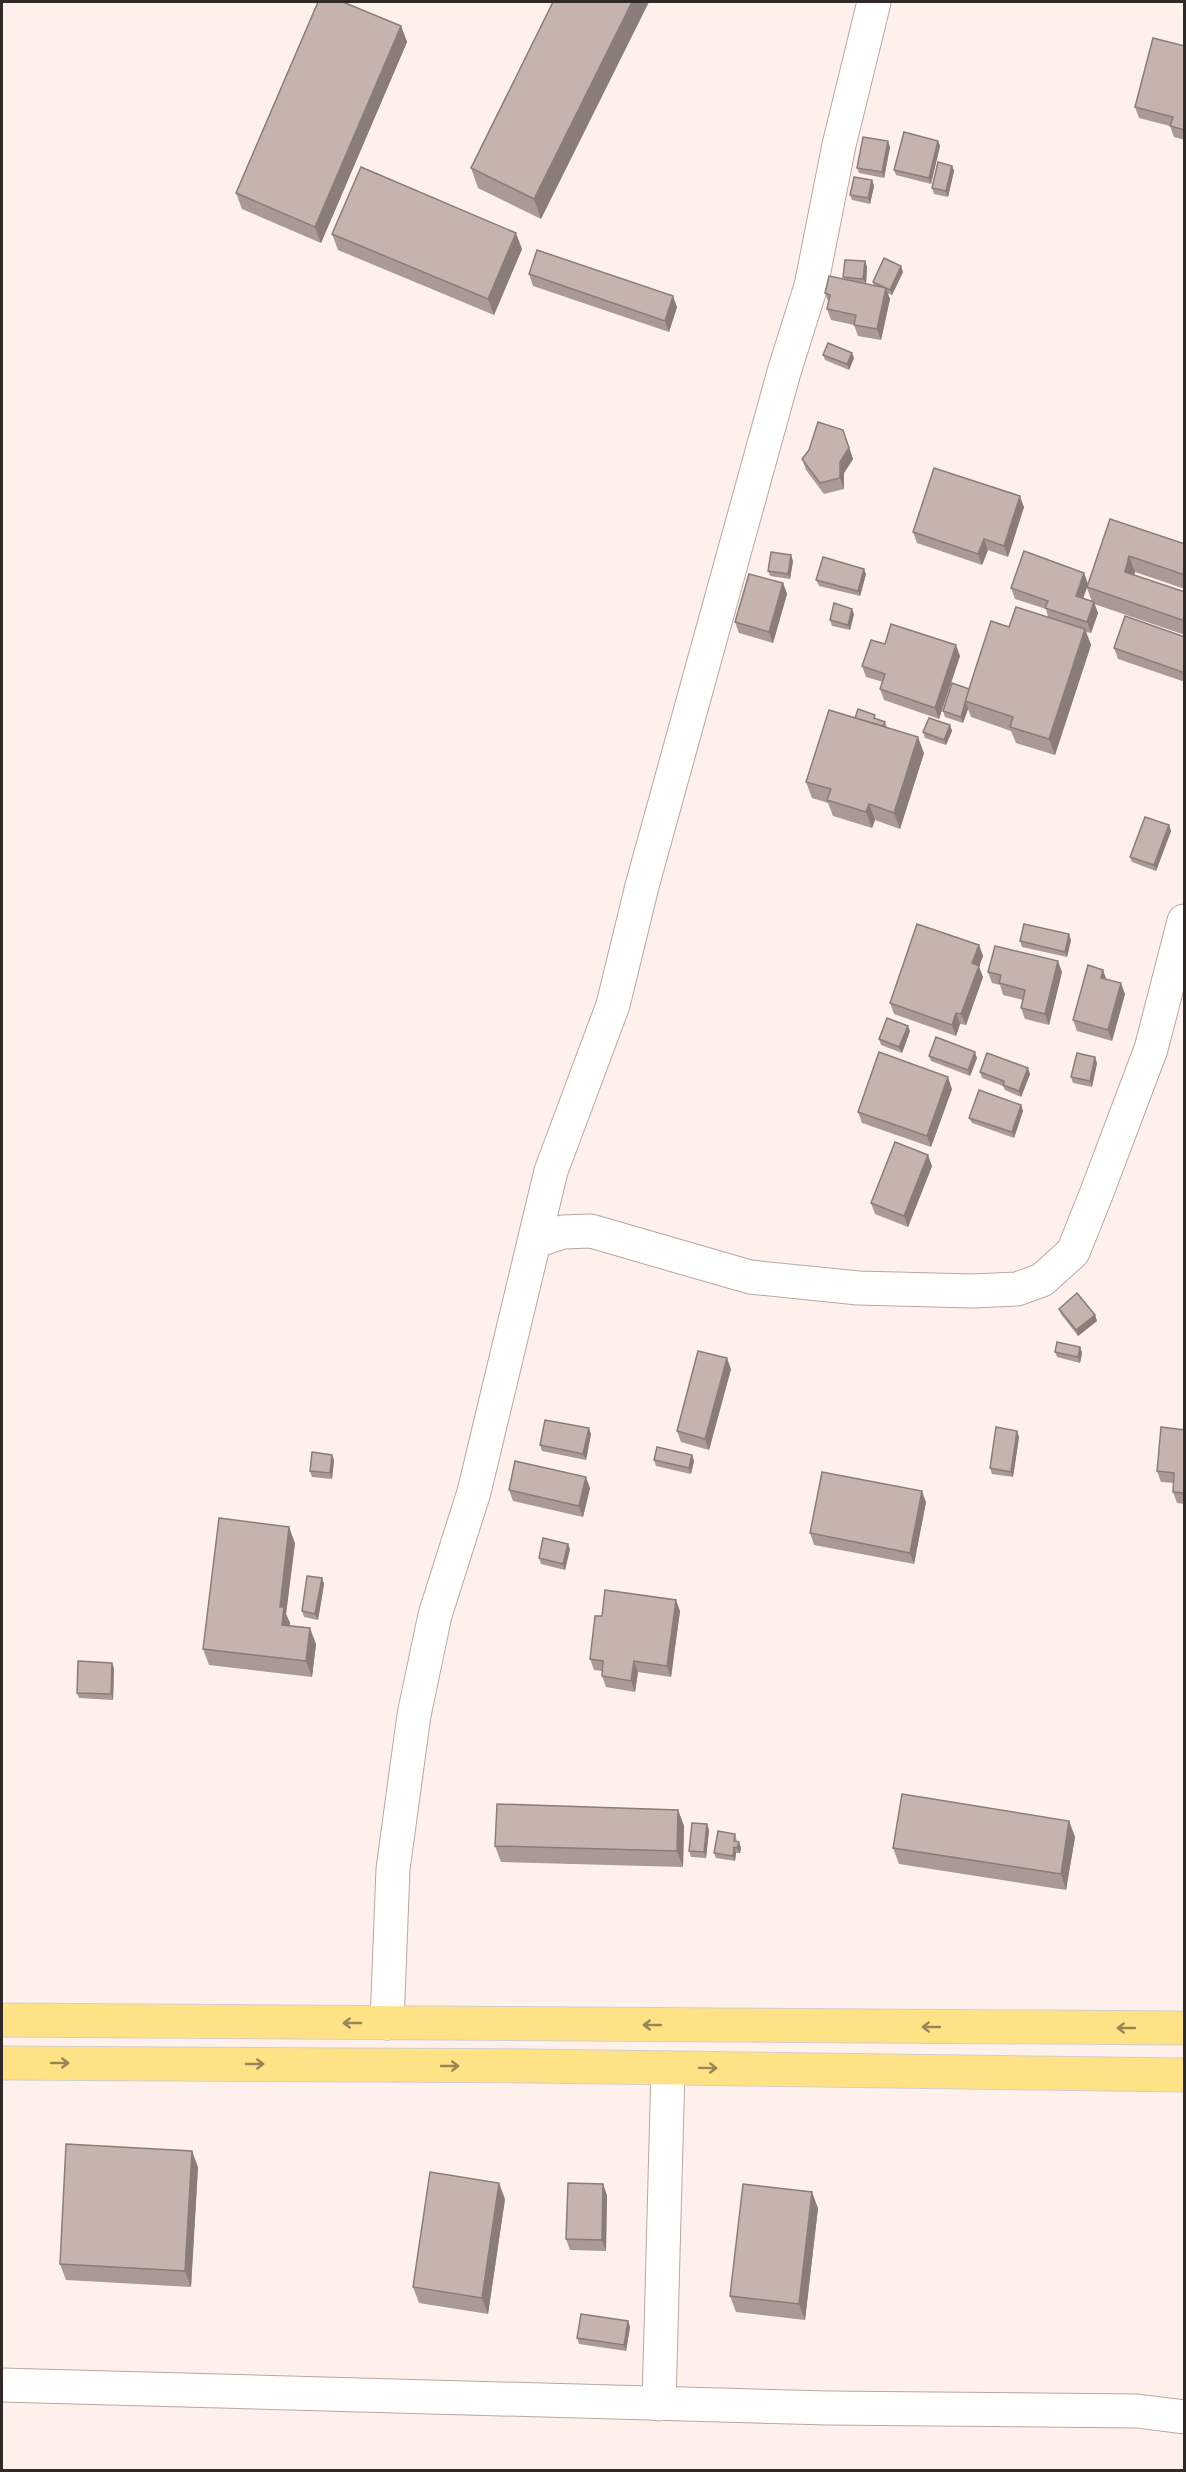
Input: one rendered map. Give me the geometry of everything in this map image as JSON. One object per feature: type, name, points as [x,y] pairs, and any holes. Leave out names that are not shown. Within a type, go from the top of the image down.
[{"type":"main road","points":[[2,2020],[1185,2028]]},
{"type":"main road","points":[[2,2063],[1185,2075]]},
{"type":"street","points":[[387,2023],[393,1869],[414,1715],[435,1615],[474,1492],[491,1413],[551,1171],[613,1005],[649,863],[784,372],[811,286],[838,145],[874,2]]},
{"type":"street","points":[[535,1241],[563,1232],[591,1231],[750,1277],[858,1288],[973,1291],[1017,1289],[1042,1280],[1073,1252],[1097,1192],[1151,1049],[1185,921]]},
{"type":"street","points":[[659,2404],[668,2068]]},
{"type":"street","points":[[2,2385],[828,2408],[1137,2411],[1185,2417]]},
{"type":"building","points":[[318,2],[343,2],[401,26],[315,227],[236,193]]},
{"type":"building","points":[[553,2],[632,2],[534,199],[471,168]]},
{"type":"building","points":[[1153,38],[1185,46],[1185,130],[1170,126],[1173,117],[1135,107]]},
{"type":"building","points":[[904,132],[938,141],[929,178],[894,170]]},
{"type":"building","points":[[863,137],[888,141],[882,172],[857,168]]},
{"type":"building","points":[[938,162],[952,166],[946,191],[932,188]]},
{"type":"building","points":[[361,167],[516,233],[488,299],[332,234]]},
{"type":"building","points":[[854,177],[872,180],[868,198],[850,195]]},
{"type":"building","points":[[537,250],[673,296],[665,321],[529,274]]},
{"type":"building","points":[[884,258],[901,266],[890,290],[873,282]]},
{"type":"building","points":[[845,260],[865,261],[863,279],[843,277]]},
{"type":"building","points":[[829,276],[886,288],[877,329],[854,325],[856,315],[827,309],[830,295],[825,293]]},
{"type":"building","points":[[828,343],[852,353],[847,364],[823,355]]},
{"type":"building","points":[[818,422],[843,430],[849,448],[840,462],[840,478],[820,483],[802,459],[809,450]]},
{"type":"building","points":[[934,468],[1020,496],[1004,546],[984,539],[978,554],[913,532]]},
{"type":"building","points":[[1110,519],[1185,544],[1185,575],[1129,556],[1125,572],[1185,592],[1185,621],[1087,587]]},
{"type":"building","points":[[1024,551],[1084,573],[1076,596],[1094,602],[1087,622],[1045,608],[1048,601],[1011,588]]},
{"type":"building","points":[[771,552],[791,555],[788,574],[768,571]]},
{"type":"building","points":[[823,557],[864,569],[858,591],[816,580]]},
{"type":"building","points":[[749,574],[783,583],[769,632],[735,622]]},
{"type":"building","points":[[834,603],[852,609],[848,625],[830,620]]},
{"type":"building","points":[[1016,607],[1085,629],[1049,739],[1010,727],[1013,717],[965,701],[991,621],[1009,627]]},
{"type":"building","points":[[1125,616],[1185,637],[1185,673],[1114,648]]},
{"type":"building","points":[[891,624],[956,645],[935,708],[880,689],[885,674],[862,666],[871,640],[885,644]]},
{"type":"building","points":[[952,683],[969,689],[961,717],[943,711]]},
{"type":"building","points":[[858,709],[875,715],[874,718],[885,722],[883,726],[855,718]]},
{"type":"building","points":[[829,710],[918,737],[894,813],[869,804],[866,812],[827,800],[831,789],[806,782]]},
{"type":"building","points":[[929,718],[950,725],[944,740],[923,732]]},
{"type":"building","points":[[1145,817],[1169,825],[1154,865],[1130,857]]},
{"type":"building","points":[[917,924],[979,945],[972,963],[979,966],[961,1014],[956,1013],[952,1025],[890,1003]]},
{"type":"building","points":[[1024,924],[1069,934],[1065,952],[1020,941]]},
{"type":"building","points":[[995,946],[1058,961],[1045,1014],[1021,1008],[1025,990],[999,983],[1001,975],[988,972]]},
{"type":"building","points":[[1088,965],[1103,970],[1101,978],[1121,983],[1108,1030],[1073,1020]]},
{"type":"building","points":[[887,1018],[908,1026],[899,1047],[879,1039]]},
{"type":"building","points":[[936,1037],[975,1052],[968,1070],[929,1056]]},
{"type":"building","points":[[879,1052],[948,1077],[927,1136],[858,1112]]},
{"type":"building","points":[[987,1053],[1028,1068],[1019,1091],[1003,1085],[1004,1081],[980,1072]]},
{"type":"building","points":[[1077,1053],[1095,1057],[1090,1081],[1071,1077]]},
{"type":"building","points":[[979,1090],[1021,1105],[1012,1132],[969,1118]]},
{"type":"building","points":[[895,1142],[928,1155],[904,1216],[871,1203]]},
{"type":"building","points":[[1077,1293],[1095,1315],[1076,1330],[1059,1309]]},
{"type":"building","points":[[1057,1342],[1080,1347],[1078,1357],[1055,1352]]},
{"type":"building","points":[[698,1351],[727,1358],[705,1439],[677,1431]]},
{"type":"building","points":[[545,1420],[589,1428],[583,1454],[540,1445]]},
{"type":"building","points":[[996,1427],[1017,1431],[1011,1472],[990,1468]]},
{"type":"building","points":[[1161,1427],[1185,1430],[1185,1493],[1173,1492],[1174,1473],[1157,1471]]},
{"type":"building","points":[[657,1447],[692,1455],[689,1468],[654,1460]]},
{"type":"building","points":[[312,1452],[332,1455],[330,1473],[310,1471]]},
{"type":"building","points":[[515,1461],[586,1477],[579,1506],[509,1490]]},
{"type":"building","points":[[822,1472],[922,1491],[910,1553],[810,1533]]},
{"type":"building","points":[[219,1518],[289,1527],[280,1607],[284,1607],[282,1625],[310,1628],[306,1661],[203,1649]]},
{"type":"building","points":[[543,1538],[568,1544],[563,1564],[539,1558]]},
{"type":"building","points":[[307,1576],[322,1578],[315,1614],[302,1611]]},
{"type":"building","points":[[605,1590],[676,1600],[667,1666],[634,1661],[631,1681],[602,1676],[603,1661],[590,1659],[595,1616],[602,1616]]},
{"type":"building","points":[[78,1661],[112,1663],[111,1694],[77,1693]]},
{"type":"building","points":[[902,1794],[1069,1821],[1061,1874],[893,1848]]},
{"type":"building","points":[[497,1804],[678,1810],[677,1851],[495,1846]]},
{"type":"building","points":[[692,1823],[707,1824],[704,1852],[689,1851]]},
{"type":"building","points":[[718,1831],[735,1834],[734,1841],[739,1842],[737,1848],[734,1847],[733,1856],[714,1853]]},
{"type":"building","points":[[66,2144],[192,2151],[185,2271],[60,2264]]},
{"type":"building","points":[[430,2172],[499,2183],[482,2298],[413,2287]]},
{"type":"building","points":[[568,2183],[603,2184],[602,2240],[566,2239]]},
{"type":"building","points":[[743,2184],[812,2192],[799,2304],[730,2296]]},
{"type":"building","points":[[581,2314],[628,2321],[624,2345],[577,2338]]}]
